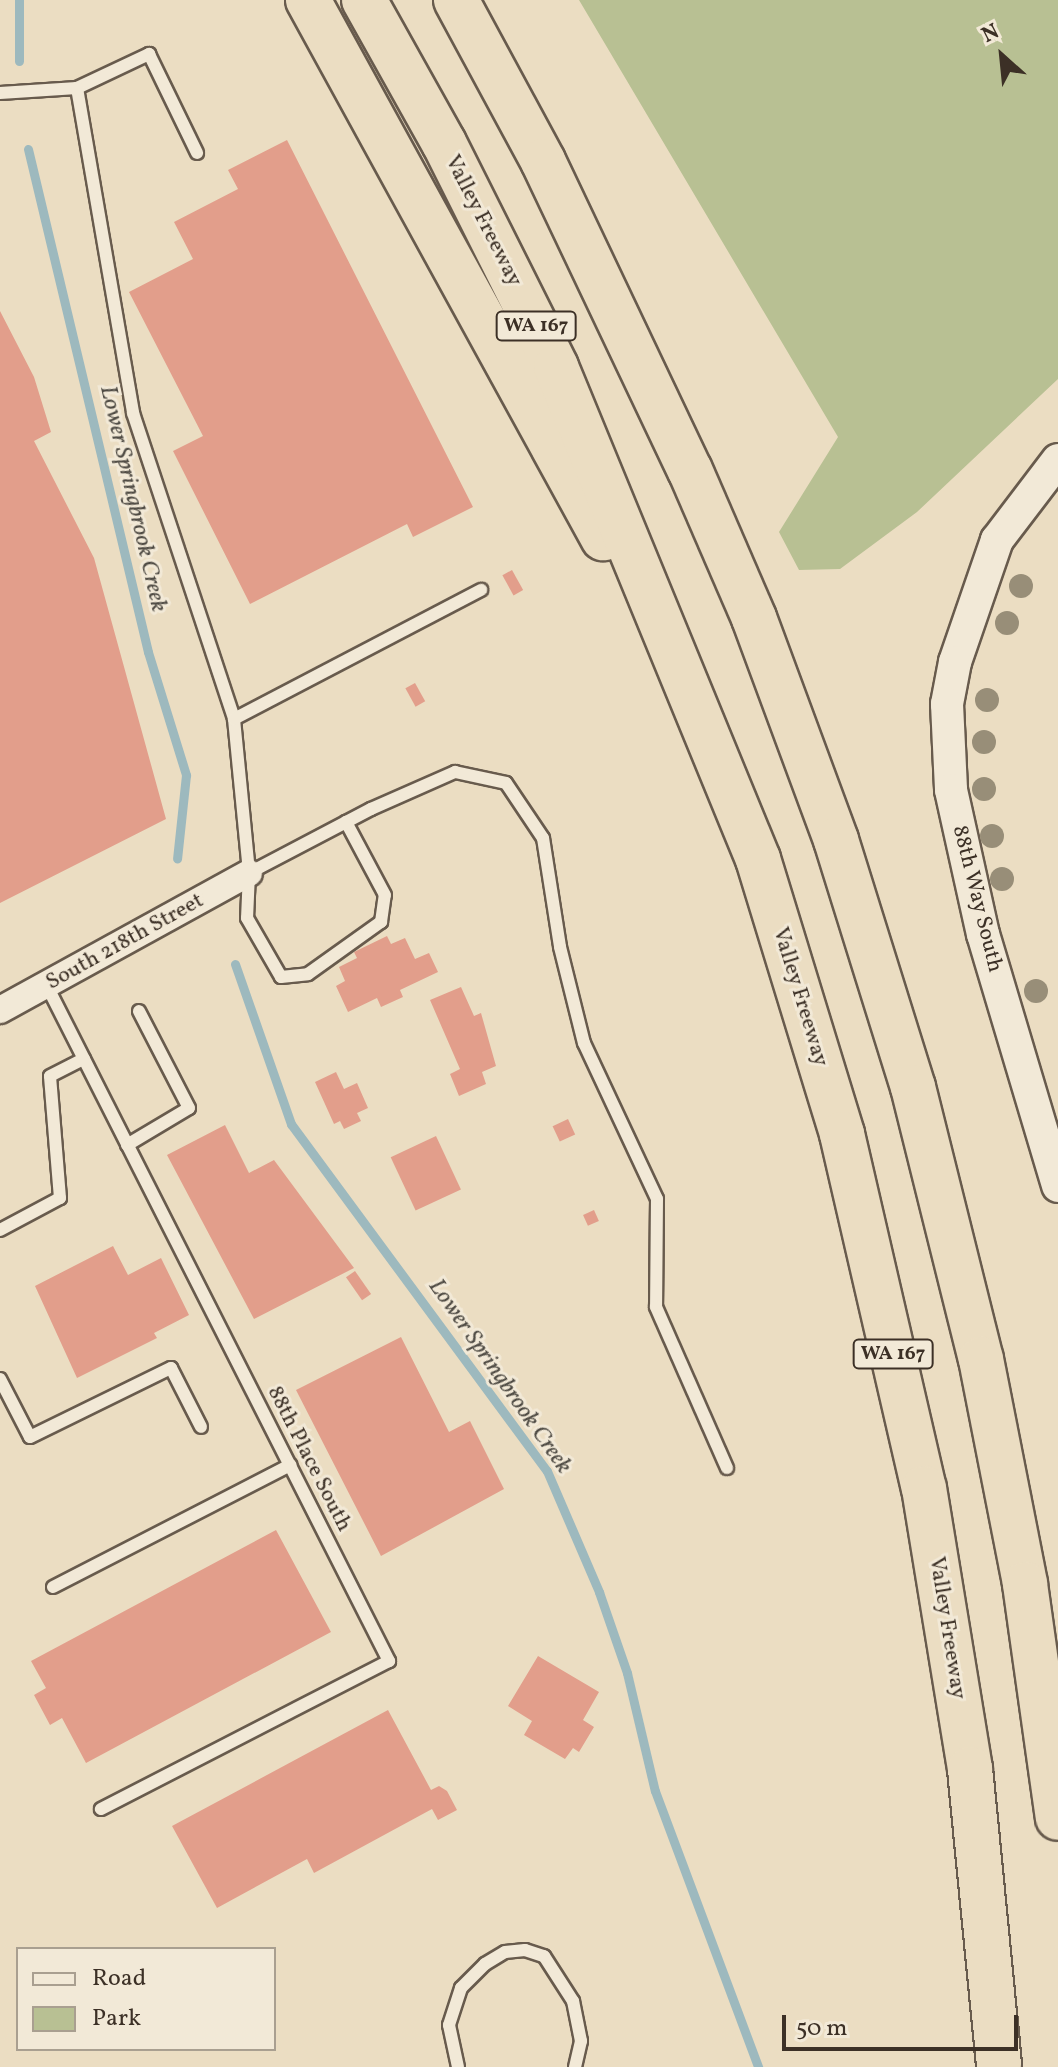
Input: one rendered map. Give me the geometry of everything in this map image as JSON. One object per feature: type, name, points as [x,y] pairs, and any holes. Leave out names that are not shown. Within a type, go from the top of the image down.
[{"type":"highway","points":[[308,0],[563,471],[679,665]]},
{"type":"highway","name":"Valley Freeway","points":[[364,0],[444,143],[556,367],[758,859],[842,1134],[917,1457],[970,1769],[999,2067]]},
{"type":"highway","name":"WA 167","points":[[456,0],[543,161],[690,470],[754,618],[836,840],[900,1043],[981,1359],[1025,1584],[1058,1818]]},
{"type":"highway","points":[[484,0],[543,161]]},
{"type":"street","name":"88th Way South","points":[[1058,460],[1031,489],[997,540],[972,607],[947,704],[951,790],[983,934],[1058,1186]]},
{"type":"street","name":"South 218th Street","points":[[0,1010],[249,873]]},
{"type":"lane","points":[[0,93],[77,88],[149,54],[197,153]]},
{"type":"lane","points":[[77,88],[133,413],[234,719],[249,873],[247,918],[281,977],[308,974],[381,922],[385,895],[346,822]]},
{"type":"lane","points":[[234,719],[481,590]]},
{"type":"lane","points":[[249,873],[346,822],[455,772],[506,783],[543,838],[560,947],[584,1043],[657,1199],[656,1307],[727,1468]]},
{"type":"lane","name":"88th Place South","points":[[47,986],[389,1661],[101,1809]]},
{"type":"lane","points":[[127,1145],[189,1108],[139,1011]]},
{"type":"lane","points":[[0,1230],[60,1198],[50,1076],[84,1059]]},
{"type":"lane","points":[[0,1379],[30,1437],[171,1368],[201,1427]]},
{"type":"lane","points":[[53,1587],[290,1465]]},
{"type":"lane","points":[[458,2067],[449,2025],[461,1988],[485,1964],[505,1952],[525,1950],[544,1956],[573,2001],[581,2041],[575,2067]]},
{"type":"green space","points":[[579,0],[1058,0],[1058,379],[917,512],[840,569],[799,570],[779,532],[838,437]]},
{"type":"building","points":[[287,140],[473,507],[413,537],[407,524],[250,604],[173,451],[203,436],[129,292],[193,259],[174,222],[238,189],[228,170]]},
{"type":"building","points":[[0,311],[34,377],[51,432],[34,441],[94,558],[166,819],[0,903]]},
{"type":"building","points":[[512,570],[523,590],[514,595],[502,575]]},
{"type":"building","points":[[415,683],[425,701],[416,707],[405,688]]},
{"type":"building","points":[[387,936],[391,944],[405,938],[415,959],[429,953],[438,972],[400,990],[403,997],[381,1007],[377,998],[348,1012],[336,986],[345,981],[339,967],[357,958],[354,952]]},
{"type":"building","points":[[461,987],[474,1016],[481,1013],[496,1066],[482,1072],[486,1084],[459,1096],[450,1074],[460,1069],[430,1000]]},
{"type":"building","points":[[336,1072],[344,1089],[357,1083],[368,1108],[357,1113],[361,1121],[344,1129],[340,1121],[334,1124],[315,1082]]},
{"type":"building","points":[[568,1119],[575,1134],[560,1142],[553,1126]]},
{"type":"building","points":[[225,1125],[249,1173],[274,1160],[354,1268],[254,1319],[167,1155]]},
{"type":"building","points":[[436,1136],[461,1189],[416,1211],[391,1157]]},
{"type":"building","points":[[594,1210],[599,1221],[588,1226],[583,1215]]},
{"type":"building","points":[[113,1246],[128,1275],[161,1258],[189,1315],[154,1333],[157,1338],[77,1378],[35,1286]]},
{"type":"building","points":[[355,1271],[371,1294],[362,1300],[346,1277]]},
{"type":"building","points":[[401,1337],[449,1432],[470,1421],[504,1489],[381,1556],[296,1390]]},
{"type":"building","points":[[276,1530],[331,1632],[86,1763],[62,1718],[50,1725],[34,1695],[46,1688],[31,1661]]},
{"type":"building","points":[[538,1656],[599,1692],[583,1720],[594,1727],[579,1752],[573,1748],[565,1759],[524,1735],[532,1721],[508,1706]]},
{"type":"building","points":[[388,1710],[431,1790],[439,1786],[447,1791],[457,1810],[438,1820],[432,1809],[314,1873],[307,1859],[217,1908],[172,1826]]},
{"type":"waterway","name":"Lower Springbrook Creek","points":[[19,0],[19,61]]},
{"type":"waterway","name":"Lower Springbrook Creek","points":[[28,149],[148,652],[186,775],[177,859]]},
{"type":"waterway","name":"Lower Springbrook Creek","points":[[235,964],[291,1124],[547,1471],[599,1592],[627,1673],[655,1791],[758,2067]]}]
